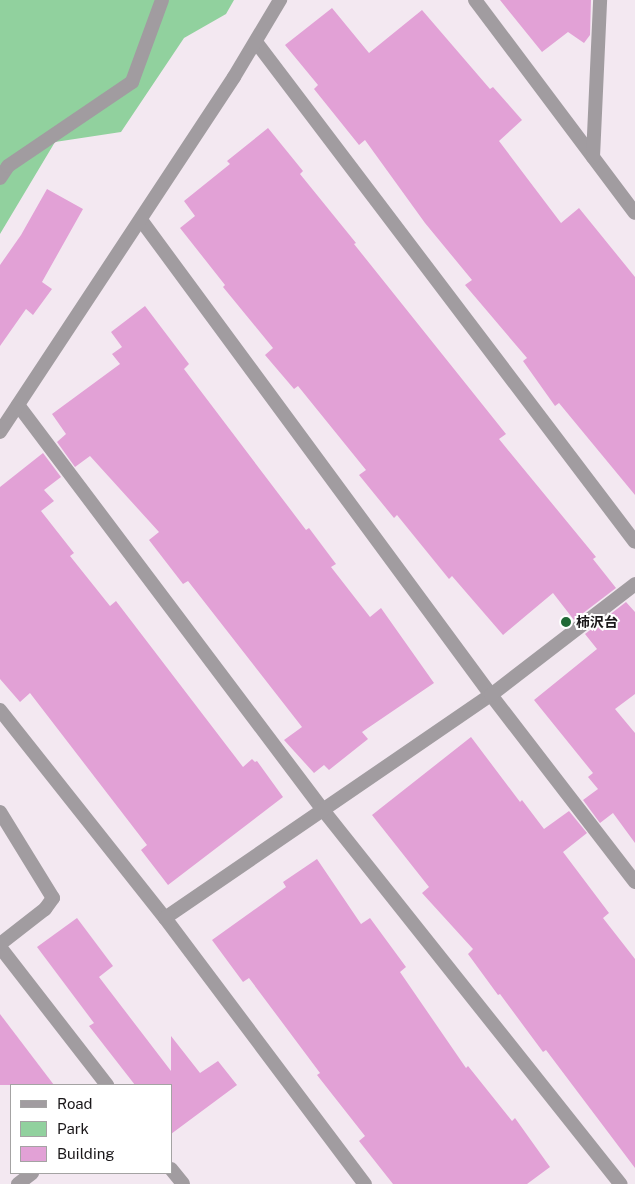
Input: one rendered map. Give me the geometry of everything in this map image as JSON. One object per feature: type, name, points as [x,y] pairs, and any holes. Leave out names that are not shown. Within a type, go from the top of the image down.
[{"type":"street","points":[[0,178],[8,166],[132,82],[162,0]]},
{"type":"street","points":[[0,432],[141,220],[256,42],[280,0]]},
{"type":"street","points":[[475,0],[635,213]]},
{"type":"street","points":[[593,157],[600,0]]},
{"type":"street","points":[[256,42],[635,542]]},
{"type":"street","points":[[141,220],[491,695],[635,882]]},
{"type":"street","points":[[18,405],[323,810],[622,1184]]},
{"type":"street","points":[[165,918],[491,695],[635,584]]},
{"type":"street","points":[[0,710],[165,918],[365,1184]]},
{"type":"street","points":[[0,812],[52,898],[45,908],[0,945],[106,1084]]},
{"type":"street","points":[[172,1170],[183,1184]]},
{"type":"street","points":[[18,1184],[31,1174]]},
{"type":"green space","points":[[0,0],[234,0],[226,14],[184,38],[121,132],[55,142],[0,234]]},
{"type":"building","points":[[500,0],[591,0],[590,35],[584,43],[568,32],[542,52]]},
{"type":"building","points":[[332,8],[369,53],[422,10],[490,89],[493,87],[522,120],[499,141],[561,223],[579,208],[635,277],[635,495],[559,403],[555,406],[523,361],[527,358],[465,285],[472,280],[425,223],[365,140],[359,145],[314,89],[318,85],[285,45]]},
{"type":"building","points":[[268,128],[303,171],[300,174],[356,243],[354,244],[506,434],[499,439],[596,557],[593,559],[616,588],[574,620],[553,593],[503,635],[452,576],[449,579],[397,515],[394,518],[359,475],[366,470],[298,386],[294,389],[265,355],[273,348],[223,287],[225,285],[180,228],[195,216],[184,201],[230,164],[227,161]]},
{"type":"building","points":[[47,189],[83,209],[42,282],[52,289],[33,315],[26,309],[0,346],[0,265],[21,235]]},
{"type":"building","points":[[145,306],[189,364],[184,369],[306,530],[309,528],[336,564],[331,567],[370,617],[381,608],[434,683],[362,732],[368,739],[329,770],[324,765],[314,773],[284,740],[302,727],[188,581],[183,584],[149,540],[159,532],[90,456],[75,467],[57,442],[66,434],[52,414],[120,364],[112,354],[122,347],[111,332]]},
{"type":"building","points":[[43,453],[61,477],[44,490],[54,501],[41,511],[74,553],[70,556],[110,606],[116,601],[243,767],[252,759],[255,762],[257,761],[283,797],[168,885],[141,850],[147,845],[30,693],[20,702],[0,679],[0,487]]},
{"type":"building","points":[[626,602],[635,612],[635,694],[615,709],[635,733],[635,843],[613,813],[600,823],[583,800],[598,789],[588,777],[593,773],[534,700],[597,649],[585,634]]},
{"type":"building","points":[[471,737],[520,802],[522,800],[544,829],[569,811],[587,833],[563,852],[609,913],[603,918],[635,959],[635,1168],[546,1050],[543,1052],[500,994],[498,995],[468,954],[473,949],[422,893],[429,887],[372,815]]},
{"type":"building","points":[[317,859],[361,924],[370,918],[406,967],[400,972],[466,1068],[468,1066],[512,1121],[515,1118],[550,1167],[527,1184],[393,1184],[359,1141],[365,1136],[317,1075],[320,1073],[249,978],[243,982],[212,940],[286,887],[283,882]]},
{"type":"building","points":[[77,918],[113,966],[99,977],[171,1071],[171,1036],[200,1073],[218,1061],[237,1085],[172,1133],[172,1084],[134,1084],[89,1026],[94,1023],[37,947]]},
{"type":"building","points":[[0,1014],[53,1084],[0,1085]]},
{"type":"place","name":"柿沢台","points":[[566,622]]}]
